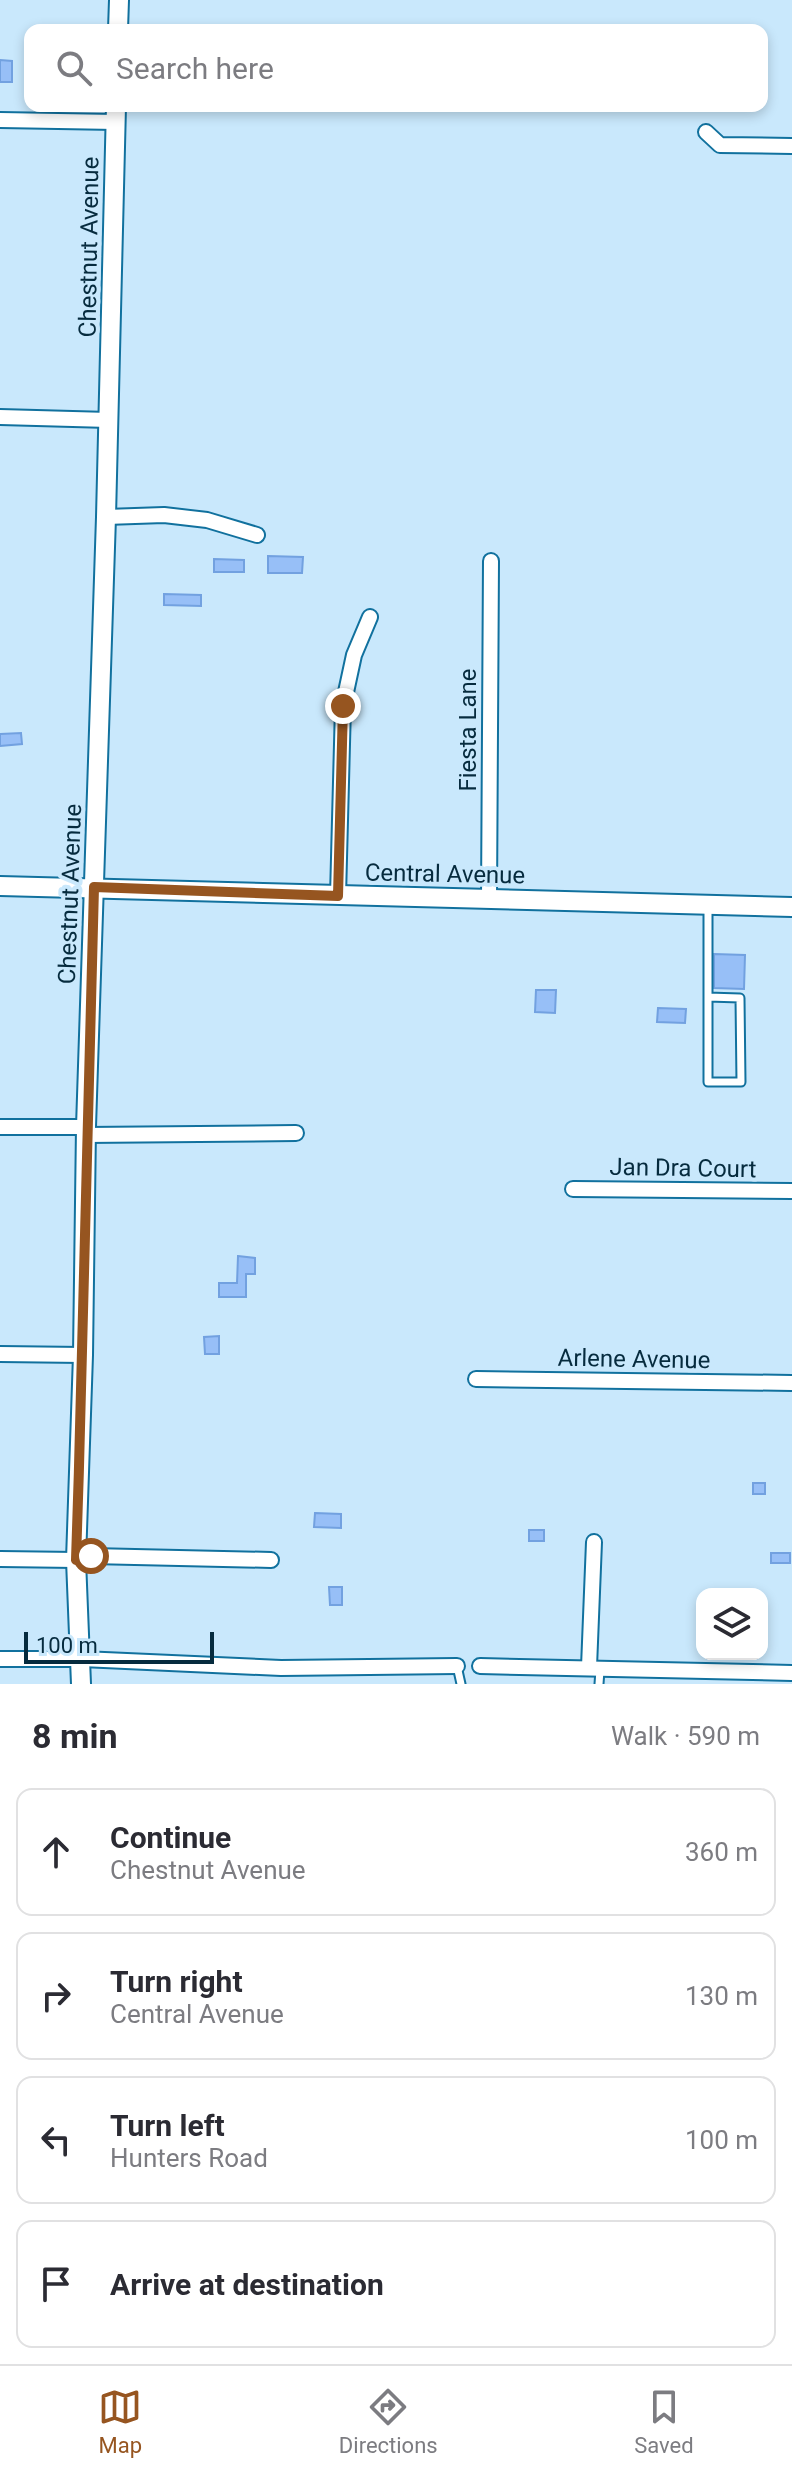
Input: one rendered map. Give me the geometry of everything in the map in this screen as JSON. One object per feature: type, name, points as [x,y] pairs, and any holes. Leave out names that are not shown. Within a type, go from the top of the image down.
[{"type":"street","points":[[118,24],[119,0]]},
{"type":"street","points":[[0,120],[116,114]]},
{"type":"street","name":"Chestnut Avenue","points":[[81,1684],[76,1560],[116,114]]},
{"type":"street","points":[[706,132],[720,145],[792,146]]},
{"type":"street","points":[[0,417],[109,420]]},
{"type":"street","points":[[106,517],[164,515],[207,520],[257,535]]},
{"type":"street","name":"Fiesta Lane","points":[[489,899],[491,561]]},
{"type":"street","points":[[338,896],[343,706],[354,655],[370,617]]},
{"type":"street","name":"Central Avenue","points":[[0,886],[792,907]]},
{"type":"street","points":[[0,1127],[296,1133]]},
{"type":"street","name":"Jan Dra Court","points":[[573,1189],[792,1191]]},
{"type":"street","points":[[0,1354],[83,1355]]},
{"type":"street","name":"Arlene Avenue","points":[[476,1379],[792,1383]]},
{"type":"street","points":[[594,1542],[595,1667]]},
{"type":"street","points":[[0,1559],[76,1560],[91,1556],[271,1560]]},
{"type":"street","points":[[0,1659],[82,1659],[281,1668],[457,1666]]},
{"type":"street","points":[[480,1666],[792,1673]]},
{"type":"street","points":[[281,1668],[282,1684]]},
{"type":"lane","points":[[708,904],[708,997],[708,1082],[741,1082],[740,998],[708,997]]},
{"type":"lane","points":[[457,1666],[461,1684]]},
{"type":"lane","points":[[595,1667],[599,1684]]},
{"type":"building","points":[[0,60],[12,61],[12,82],[0,82]]},
{"type":"building","points":[[268,556],[303,557],[302,573],[268,573]]},
{"type":"building","points":[[214,559],[244,560],[244,572],[214,572]]},
{"type":"building","points":[[164,594],[201,595],[201,606],[164,605]]},
{"type":"building","points":[[21,733],[22,744],[0,746],[0,734]]},
{"type":"building","points":[[714,954],[745,955],[744,989],[714,988]]},
{"type":"building","points":[[536,990],[556,990],[555,1013],[535,1012]]},
{"type":"building","points":[[658,1008],[686,1009],[685,1023],[657,1022]]},
{"type":"building","points":[[238,1256],[255,1258],[255,1274],[246,1274],[246,1297],[219,1297],[219,1283],[237,1283]]},
{"type":"building","points":[[219,1336],[219,1354],[205,1354],[204,1337]]},
{"type":"building","points":[[753,1483],[765,1483],[765,1494],[753,1494]]},
{"type":"building","points":[[315,1513],[341,1514],[341,1528],[314,1527]]},
{"type":"building","points":[[529,1530],[544,1530],[544,1541],[529,1541]]},
{"type":"building","points":[[771,1553],[790,1553],[790,1563],[771,1563]]},
{"type":"building","points":[[329,1587],[342,1587],[342,1605],[330,1605]]},
{"type":"route","points":[[91,1556],[76,1560],[94,887],[338,896],[343,706]]}]
